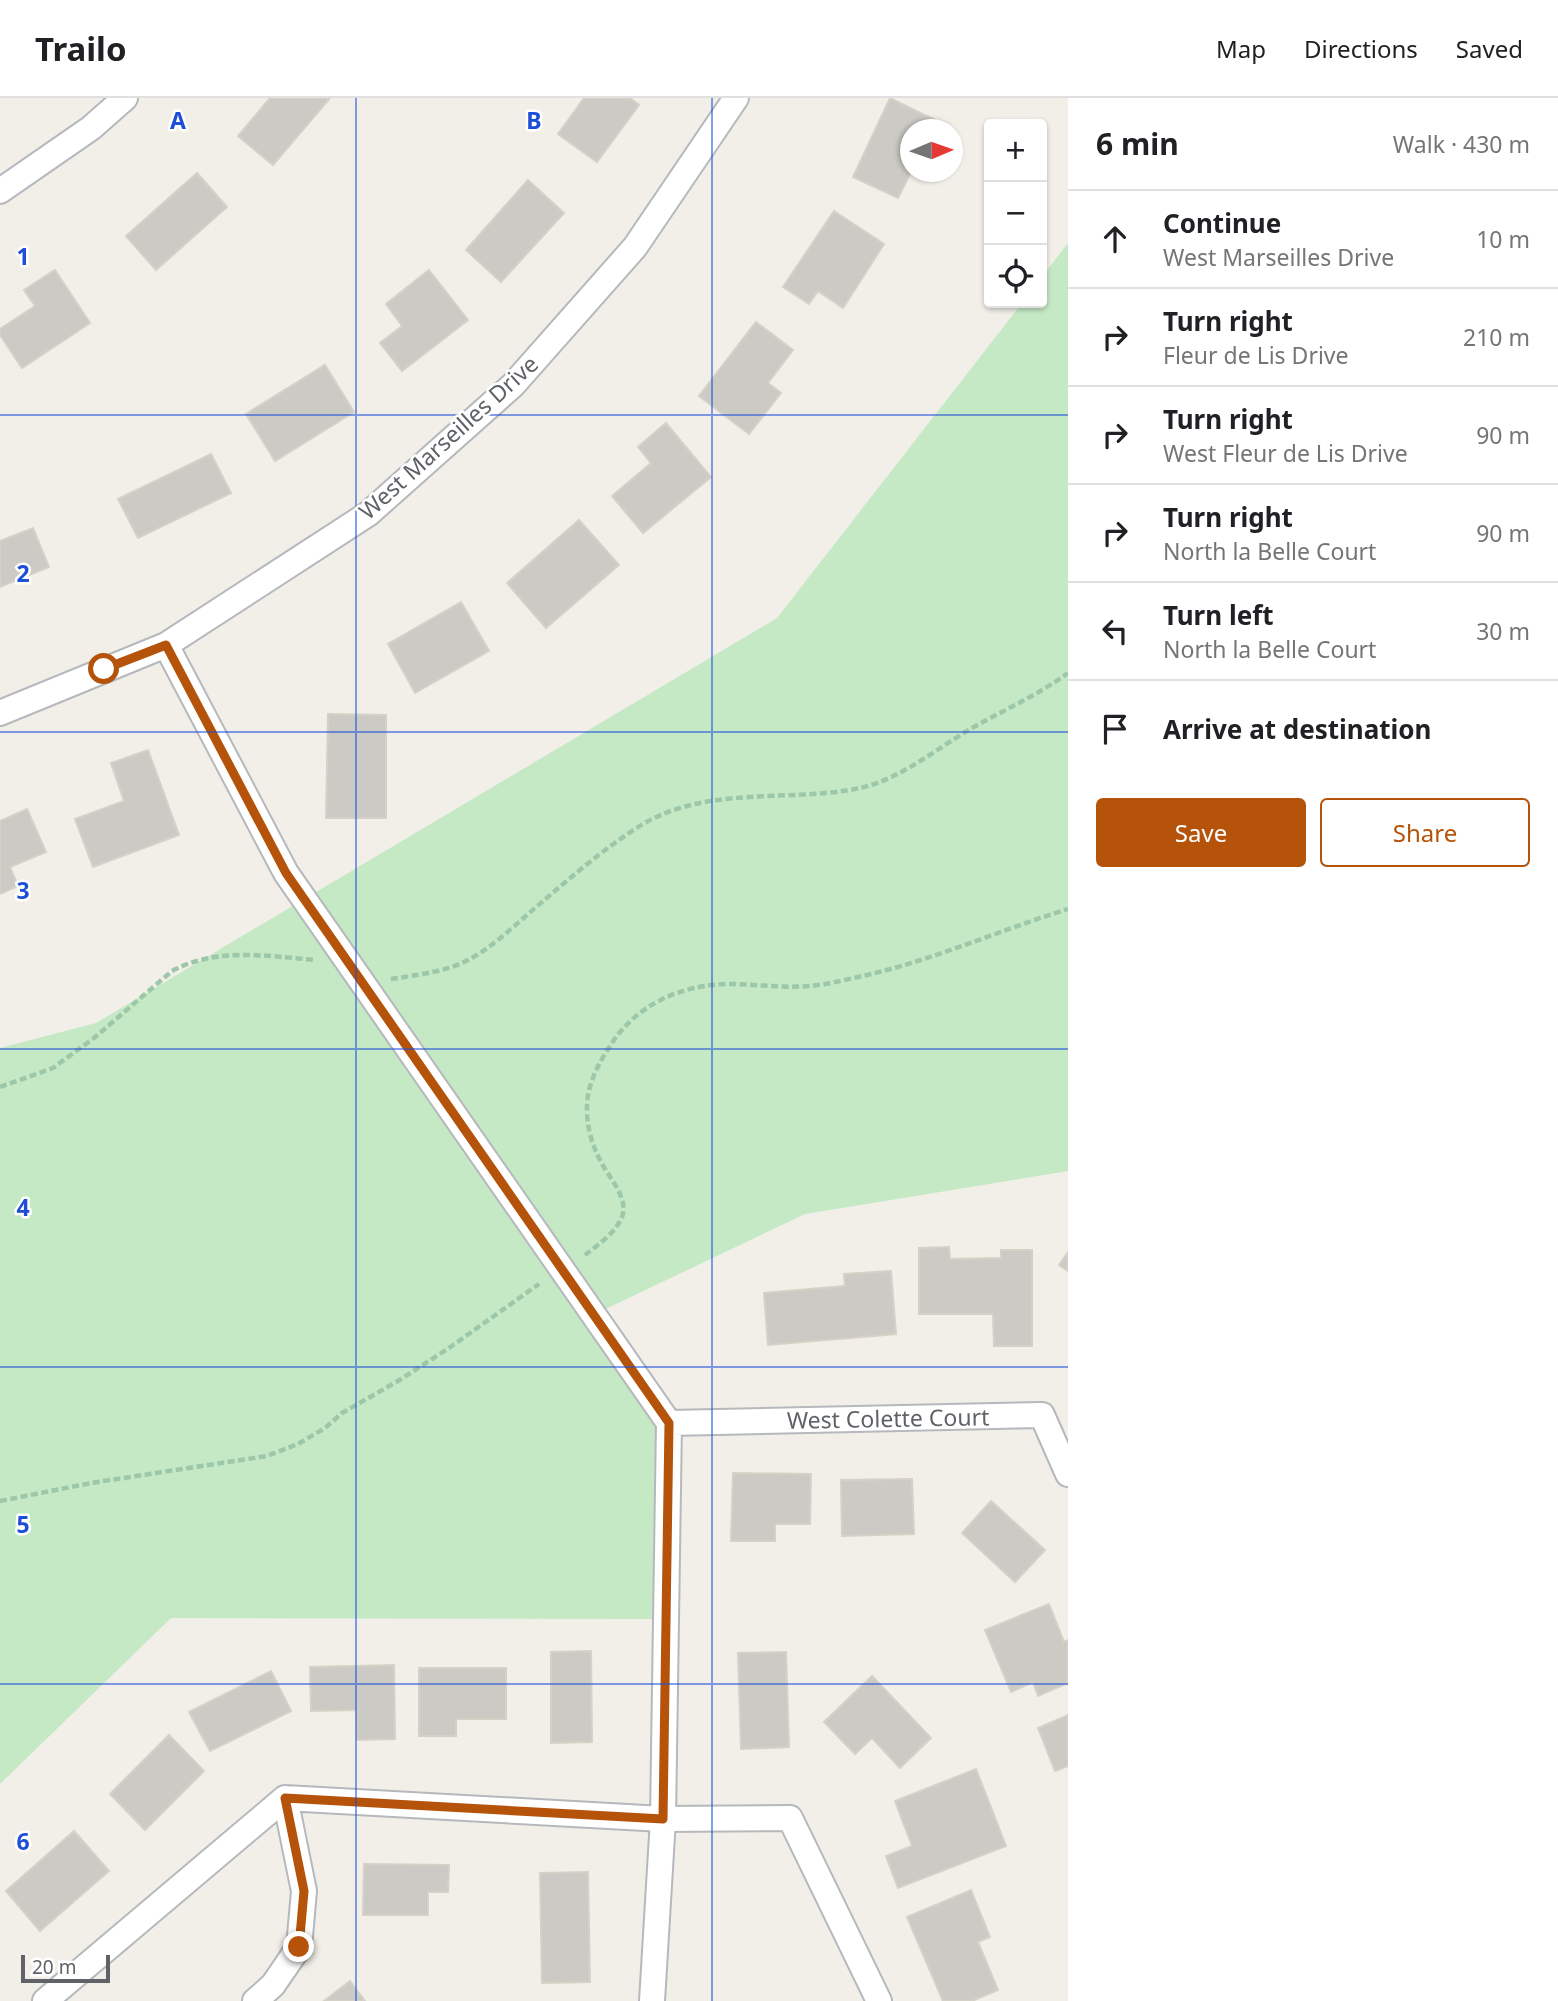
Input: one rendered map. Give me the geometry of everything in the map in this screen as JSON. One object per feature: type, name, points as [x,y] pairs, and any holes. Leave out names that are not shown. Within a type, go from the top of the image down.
[{"type":"street","points":[[0,191],[90,128],[125,98]]},
{"type":"street","name":"West Marseilles Drive","points":[[0,713],[166,645],[368,514],[513,385],[635,247],[736,98]]},
{"type":"street","points":[[166,645],[286,873],[669,1423],[663,1819],[652,2001]]},
{"type":"street","name":"West Colette Court","points":[[669,1423],[1042,1415],[1068,1474]]},
{"type":"street","points":[[255,2001],[273,1985],[299,1947],[304,1891],[285,1798]]},
{"type":"street","points":[[45,2001],[285,1798],[663,1819],[790,1818],[878,2001]]},
{"type":"path","points":[[0,1087],[52,1068],[94,1038],[172,971],[199,960],[233,955],[324,961],[386,979],[426,973],[468,960],[507,933],[606,849],[664,814],[722,798],[835,792],[891,779],[942,745],[1024,701],[1068,673]]},
{"type":"green space","points":[[1068,243],[1068,1171],[805,1214],[595,1314],[669,1423],[666,1619],[171,1618],[0,1784],[0,1048],[96,1023],[777,618],[1018,308],[1047,308],[1047,270]]},
{"type":"building","points":[[270,98],[330,98],[273,165],[238,136]]},
{"type":"building","points":[[584,98],[630,98],[639,105],[597,162],[558,134]]},
{"type":"building","points":[[890,98],[933,119],[900,119],[900,182],[906,182],[898,198],[853,177]]},
{"type":"building","points":[[197,173],[227,207],[156,270],[126,236]]},
{"type":"building","points":[[528,180],[564,213],[501,282],[466,250]]},
{"type":"building","points":[[834,211],[884,244],[843,308],[818,291],[809,304],[783,287]]},
{"type":"building","points":[[55,270],[90,323],[22,368],[0,335],[0,329],[35,306],[24,290]]},
{"type":"building","points":[[429,270],[468,320],[402,371],[380,343],[402,326],[386,304]]},
{"type":"building","points":[[756,322],[793,350],[768,383],[781,393],[749,434],[699,396]]},
{"type":"building","points":[[325,365],[354,412],[275,461],[246,414]]},
{"type":"building","points":[[666,423],[711,477],[643,533],[612,496],[651,463],[638,447]]},
{"type":"building","points":[[211,454],[231,493],[138,538],[118,499]]},
{"type":"building","points":[[579,520],[619,565],[546,628],[507,583]]},
{"type":"building","points":[[33,528],[49,567],[0,587],[0,541]]},
{"type":"building","points":[[461,602],[489,651],[415,693],[388,644]]},
{"type":"building","points":[[328,714],[386,715],[386,818],[326,818]]},
{"type":"building","points":[[148,750],[179,835],[93,867],[75,819],[124,801],[111,763]]},
{"type":"building","points":[[27,809],[46,852],[10,867],[18,886],[0,894],[0,821]]},
{"type":"building","points":[[949,1247],[950,1259],[1001,1258],[1001,1250],[1032,1250],[1032,1346],[994,1346],[993,1314],[919,1314],[919,1248]]},
{"type":"building","points":[[1068,1252],[1068,1271],[1059,1265]]},
{"type":"building","points":[[891,1271],[896,1334],[768,1345],[764,1293],[845,1286],[844,1274]]},
{"type":"building","points":[[733,1473],[811,1474],[810,1524],[775,1524],[775,1541],[731,1541]]},
{"type":"building","points":[[912,1479],[914,1534],[842,1536],[841,1480]]},
{"type":"building","points":[[991,1501],[1045,1550],[1015,1582],[962,1533]]},
{"type":"building","points":[[1049,1604],[1064,1642],[1068,1640],[1068,1683],[1038,1696],[1033,1682],[1011,1692],[985,1630]]},
{"type":"building","points":[[591,1651],[592,1742],[551,1743],[551,1652]]},
{"type":"building","points":[[786,1652],[789,1747],[741,1749],[738,1653]]},
{"type":"building","points":[[394,1665],[395,1739],[357,1740],[356,1710],[311,1711],[310,1667]]},
{"type":"building","points":[[419,1668],[506,1668],[506,1719],[456,1719],[456,1736],[419,1736]]},
{"type":"building","points":[[271,1671],[291,1711],[210,1751],[189,1712]]},
{"type":"building","points":[[872,1676],[931,1738],[900,1768],[872,1738],[855,1754],[824,1722]]},
{"type":"building","points":[[1068,1715],[1068,1766],[1055,1771],[1038,1728]]},
{"type":"building","points":[[169,1735],[204,1771],[145,1830],[110,1794]]},
{"type":"building","points":[[976,1769],[1006,1846],[898,1888],[886,1856],[912,1846],[895,1801]]},
{"type":"building","points":[[74,1831],[109,1871],[40,1931],[6,1891]]},
{"type":"building","points":[[364,1864],[449,1865],[448,1892],[428,1892],[428,1915],[363,1915]]},
{"type":"building","points":[[588,1872],[590,1982],[542,1983],[540,1873]]},
{"type":"building","points":[[971,1890],[990,1937],[978,1942],[998,1990],[972,2001],[943,2001],[907,1917]]},
{"type":"building","points":[[350,1981],[365,2001],[324,2001]]},
{"type":"route","points":[[104,669],[166,645],[286,873],[669,1423],[663,1819],[285,1798],[304,1891],[299,1947]]}]
